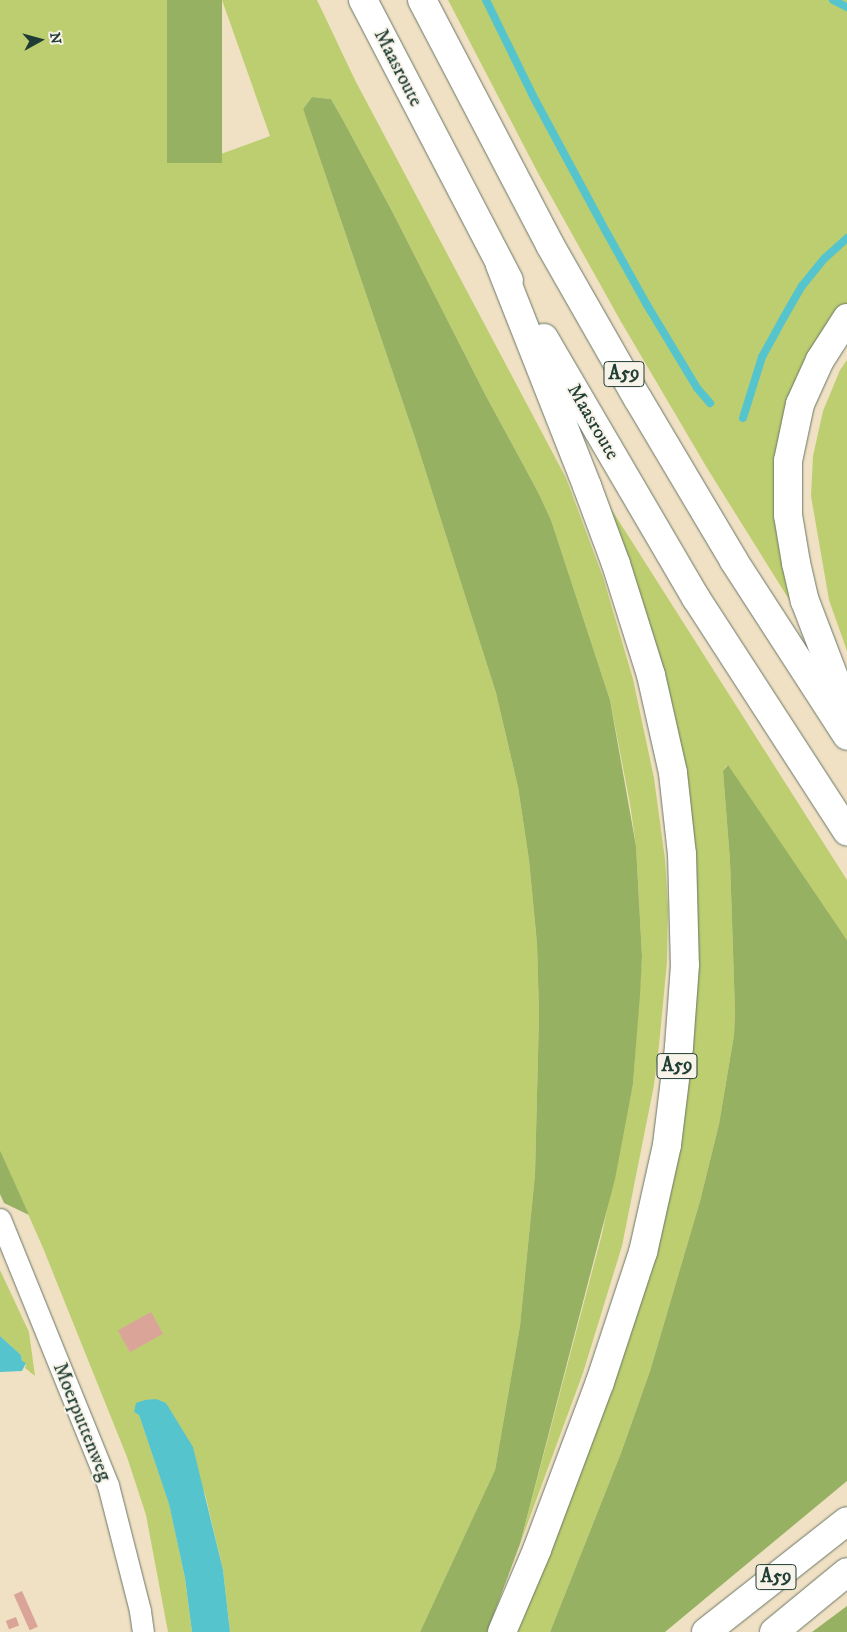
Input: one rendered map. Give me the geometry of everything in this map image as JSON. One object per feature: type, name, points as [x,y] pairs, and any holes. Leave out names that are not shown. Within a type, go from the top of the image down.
[{"type":"highway","name":"Maasroute","points":[[363,0],[500,265],[696,598],[847,831]]},
{"type":"highway","name":"A59","points":[[422,0],[550,245],[734,561],[847,736]]},
{"type":"highway","name":"A59","points":[[500,265],[594,503],[616,564],[651,675],[673,773],[682,854],[685,965],[679,1047],[667,1145],[643,1252],[600,1382],[537,1550],[502,1632]]},
{"type":"highway","points":[[847,318],[820,360],[800,404],[788,461],[788,515],[805,601],[847,711]]},
{"type":"highway","name":"A59","points":[[706,1632],[847,1521]]},
{"type":"highway","name":"A59","points":[[774,1632],[847,1572]]},
{"type":"street","name":"Moerputtenweg","points":[[0,1219],[108,1485],[140,1611],[142,1632]]},
{"type":"green space","points":[[0,0],[167,0],[221,154],[270,136],[222,0],[317,0],[355,80],[566,478],[603,577],[633,679],[654,778],[665,859],[668,909],[667,962],[654,1085],[622,1246],[583,1373],[520,1544],[602,1234],[633,1084],[642,956],[636,846],[630,804],[610,700],[551,520],[343,120],[331,99],[312,97],[303,109],[415,438],[496,693],[518,787],[529,860],[537,944],[539,1014],[535,1174],[520,1326],[495,1470],[420,1632],[230,1632],[223,1570],[205,1494],[166,1403],[134,1412],[139,1415],[169,1503],[185,1578],[192,1632],[168,1632],[146,1515],[127,1457],[43,1248],[0,1150]]},
{"type":"green space","points":[[167,0],[222,0],[222,163],[167,163]]},
{"type":"green space","points":[[448,0],[847,0],[847,309],[800,384],[795,609],[707,468],[620,320],[538,173]]},
{"type":"green space","points":[[312,97],[331,99],[343,120],[551,520],[610,700],[636,846],[642,956],[640,995],[633,1084],[615,1179],[520,1544],[487,1632],[420,1632],[495,1470],[520,1326],[535,1174],[539,1014],[537,944],[529,860],[518,787],[496,693],[415,438],[303,109]]},
{"type":"green space","points":[[847,360],[847,651],[829,600],[811,496],[813,456],[823,411],[840,370]]},
{"type":"green space","points":[[608,504],[847,880],[847,940],[727,765],[723,771],[730,861],[735,1012],[734,1035],[719,1124],[700,1201],[650,1371],[621,1453],[550,1632],[513,1632],[651,1256],[693,908]]},
{"type":"green space","points":[[728,765],[847,940],[847,1481],[665,1632],[550,1632],[621,1453],[650,1371],[700,1201],[719,1124],[734,1035],[735,1012],[730,861],[723,771]]},
{"type":"green space","points":[[0,1150],[29,1215],[4,1203],[0,1194]]},
{"type":"green space","points":[[0,1270],[29,1332],[35,1376],[25,1368],[26,1364],[22,1362],[21,1355],[0,1336]]},
{"type":"green space","points":[[847,1606],[847,1632],[812,1632]]},
{"type":"water","points":[[0,1336],[21,1355],[22,1361],[26,1363],[22,1371],[0,1372]]},
{"type":"water","points":[[156,1399],[166,1403],[193,1447],[223,1570],[230,1632],[192,1632],[185,1578],[169,1504],[139,1415],[134,1412],[136,1403]]},
{"type":"building","points":[[151,1312],[163,1334],[130,1352],[118,1330]]},
{"type":"building","points":[[22,1591],[38,1627],[30,1630],[14,1595]]},
{"type":"building","points":[[16,1617],[19,1625],[9,1629],[6,1621]]},
{"type":"waterway","points":[[486,0],[533,96],[608,235],[697,388],[710,403]]},
{"type":"waterway","points":[[833,0],[847,7]]},
{"type":"waterway","points":[[743,418],[762,357],[784,317],[802,286],[825,258],[847,238]]}]
